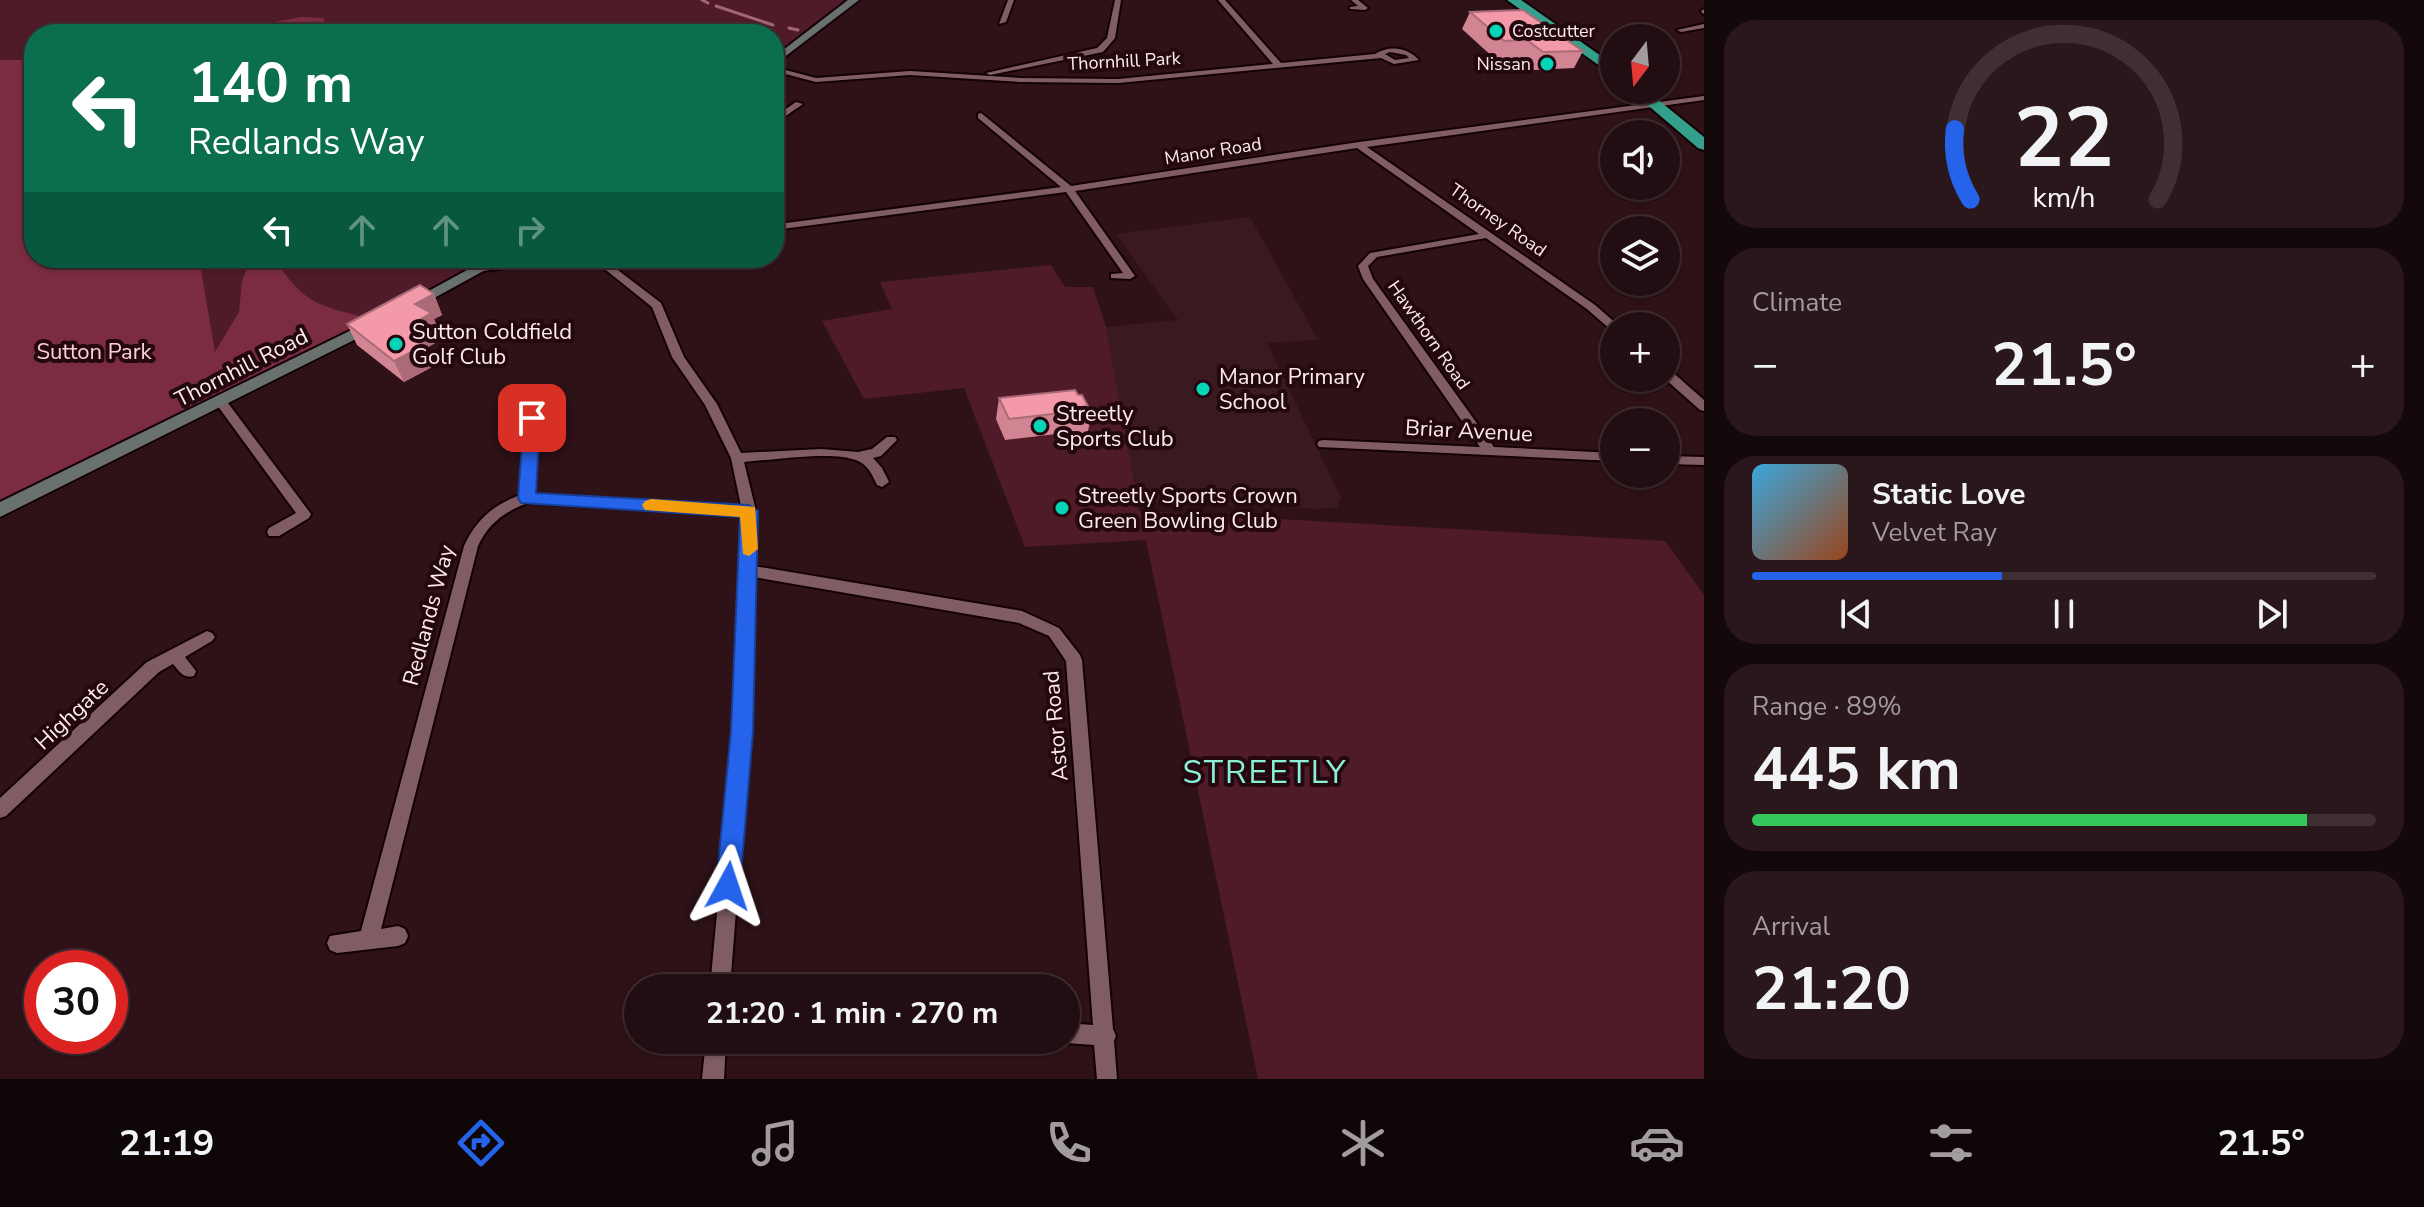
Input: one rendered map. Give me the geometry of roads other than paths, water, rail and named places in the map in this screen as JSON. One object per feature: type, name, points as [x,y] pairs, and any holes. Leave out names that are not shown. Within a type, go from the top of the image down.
[{"type":"highway","points":[[1513,0],[1600,62]]},
{"type":"highway","points":[[1657,105],[1704,145]]},
{"type":"main road","points":[[784,54],[854,0]]},
{"type":"main road","name":"Thornhill Road","points":[[0,510],[221,402],[483,268]]},
{"type":"street","points":[[1002,22],[1011,0]]},
{"type":"street","name":"Thornhill Park","points":[[971,77],[1100,50],[1111,38],[1118,0]]},
{"type":"street","points":[[1221,0],[1278,65]]},
{"type":"street","points":[[996,9],[1006,10]]},
{"type":"street","points":[[1680,26],[1704,26]]},
{"type":"street","name":"Thornhill Park","points":[[784,72],[816,80],[910,73],[1118,81],[1381,56]]},
{"type":"street","name":"Manor Road","points":[[784,225],[1069,189],[1359,145],[1704,98]]},
{"type":"street","points":[[784,115],[799,104]]},
{"type":"street","points":[[981,116],[1069,189],[1130,276],[1115,276]]},
{"type":"street","points":[[989,125],[1009,121]]},
{"type":"street","name":"Thorney Road","points":[[1359,145],[1600,315]]},
{"type":"street","name":"Hawthorn Road","points":[[1488,235],[1374,255],[1363,266],[1368,279],[1490,451]]},
{"type":"street","points":[[609,268],[657,305],[678,357],[711,404],[737,458],[749,511],[742,731],[721,974]]},
{"type":"street","points":[[1680,386],[1704,407]]},
{"type":"street","points":[[221,402],[304,514],[274,532]]},
{"type":"street","points":[[527,498],[532,418]]},
{"type":"street","points":[[737,458],[828,454],[860,456],[876,453],[891,440]]},
{"type":"street","name":"Briar Avenue","points":[[1323,444],[1600,456]]},
{"type":"street","points":[[860,456],[877,468],[882,482]]},
{"type":"street","points":[[1680,460],[1704,461]]},
{"type":"street","name":"Redlands Way","points":[[368,940],[477,529],[507,504],[527,498],[749,511]]},
{"type":"street","name":"Astor Road","points":[[749,571],[1022,617],[1054,632],[1074,660],[1107,1078]]},
{"type":"street","name":"Highgate","points":[[0,810],[153,667],[207,637]]},
{"type":"street","points":[[175,655],[188,671]]},
{"type":"street","points":[[337,943],[398,936]]},
{"type":"street","points":[[1080,1034],[1106,1036]]},
{"type":"street","points":[[713,1079],[715,1054]]},
{"type":"waterway","points":[[702,0],[708,3]]},
{"type":"waterway","points":[[716,6],[770,24]]},
{"type":"waterway","points":[[789,28],[798,30]]},
{"type":"place","name":"Costcutter","points":[[1496,31]]},
{"type":"place","name":"Nissan","points":[[1547,64]]},
{"type":"place","name":"Sutton Coldfield Golf Club","points":[[396,344]]},
{"type":"place","name":"Manor Primary School","points":[[1203,389]]},
{"type":"place","name":"Streetly Sports Club","points":[[1040,426]]},
{"type":"place","name":"Streetly Sports Crown Green Bowling Club","points":[[1062,508]]},
{"type":"district","name":"STREETLY","points":[[1265,772]]},
{"type":"park label","name":"Sutton Park","points":[[94,351]]}]
